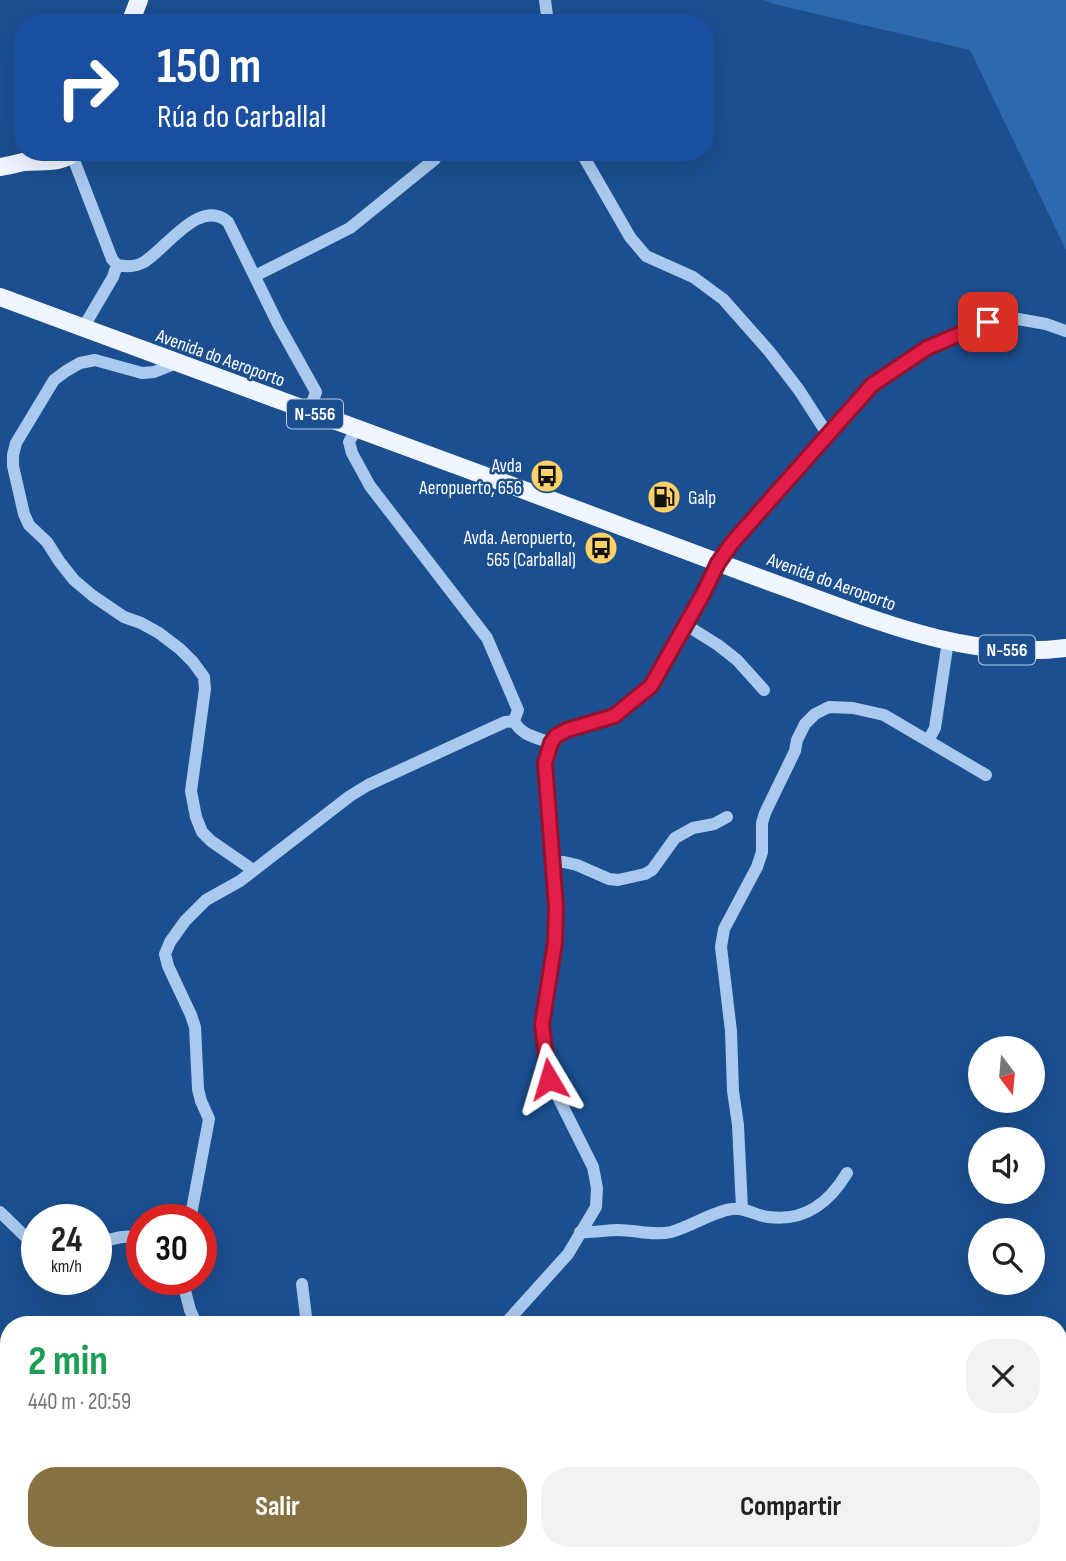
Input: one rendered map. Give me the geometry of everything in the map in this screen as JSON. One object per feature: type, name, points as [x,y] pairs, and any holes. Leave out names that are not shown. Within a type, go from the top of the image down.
[{"type":"main road","points":[[0,167],[25,162],[56,161]]},
{"type":"main road","name":"Avenida do Aeroporto","points":[[0,297],[865,616],[948,641],[1003,650],[1066,648]]},
{"type":"street","points":[[76,161],[112,259],[117,265],[134,266],[143,262],[192,222],[214,215],[221,216],[228,222],[278,324],[316,393],[309,412]]},
{"type":"street","points":[[255,276],[350,229],[433,161]]},
{"type":"street","points":[[585,161],[630,237],[646,256],[693,277],[723,299],[777,361],[828,435]]},
{"type":"street","points":[[83,328],[113,277],[117,265]]},
{"type":"street","points":[[512,1316],[568,1254],[596,1206],[597,1188],[593,1167],[549,1079],[542,1025],[555,942],[556,907],[545,763],[551,743],[556,736],[567,730],[614,716],[651,686],[718,563],[732,543],[872,385],[927,348],[988,322],[1018,319],[1066,331]]},
{"type":"street","points":[[177,363],[154,372],[142,373],[95,360],[80,363],[66,371],[54,380],[16,443],[13,466],[24,514],[29,524],[47,542],[74,580],[124,617],[159,633],[180,649],[204,677],[205,689],[191,791],[196,817],[202,832],[211,841],[253,870]]},
{"type":"street","points":[[356,429],[349,442],[352,453],[370,486],[486,638],[519,710],[514,721]]},
{"type":"street","points":[[686,625],[737,660],[764,690]]},
{"type":"street","points":[[928,741],[935,728],[948,641]]},
{"type":"street","points":[[741,1209],[738,1125],[722,947],[724,929],[757,867],[762,852],[762,823],[765,813],[805,724],[815,714],[829,707],[853,708],[884,715],[986,775]]},
{"type":"street","points":[[193,1204],[209,1119],[198,1089],[195,1027],[165,954],[170,942],[185,920],[205,900],[240,881],[350,796],[505,722],[514,721]]},
{"type":"street","points":[[514,721],[527,735],[551,743]]},
{"type":"street","points":[[552,862],[576,865],[618,880],[645,874],[652,870],[676,838],[693,828],[713,824],[727,817]]},
{"type":"street","points":[[580,1232],[671,1232],[730,1209],[741,1209],[766,1217],[800,1215],[820,1206],[847,1173]]},
{"type":"street","points":[[0,1212],[21,1232]]},
{"type":"street","points":[[302,1284],[306,1316]]},
{"type":"street","points":[[186,1295],[193,1316]]},
{"type":"shaded area","points":[[763,0],[1066,0],[1066,250],[970,50]]},
{"type":"place","name":"Avda Aeropuerto, 656","points":[[547,476]]},
{"type":"place","name":"Galp","points":[[664,497]]},
{"type":"place","name":"Avda. Aeropuerto, 565 (Carballal)","points":[[601,548]]},
{"type":"route","points":[[549,1079],[542,1025],[555,942],[556,907],[545,763],[551,743],[556,736],[567,730],[614,716],[651,686],[718,563],[732,543],[872,385],[927,348],[988,322]]}]
